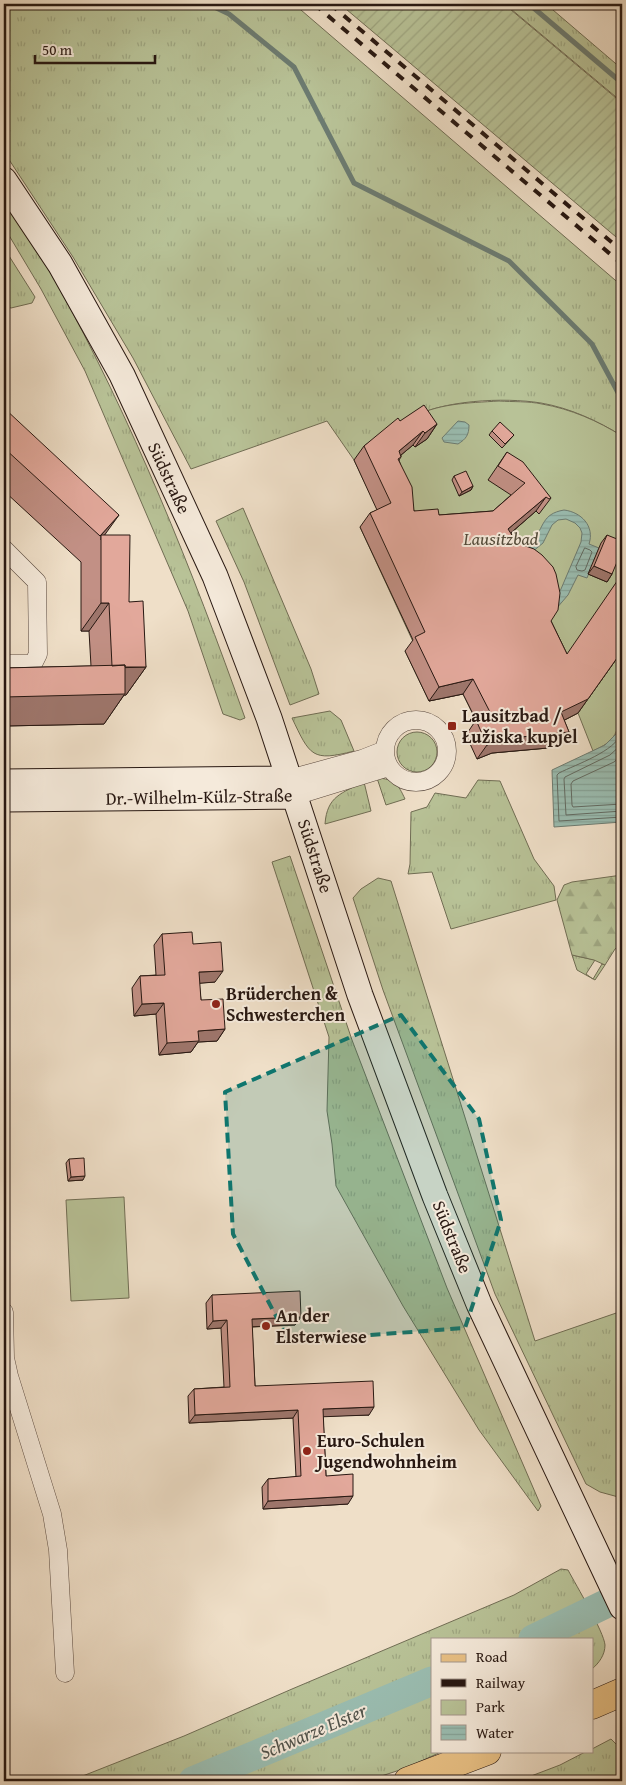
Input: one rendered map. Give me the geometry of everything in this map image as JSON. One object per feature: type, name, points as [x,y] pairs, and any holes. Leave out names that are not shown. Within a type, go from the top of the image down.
[{"type":"main road","name":"Südstraße","points":[[4,180],[60,264],[122,375],[215,576],[269,718],[360,995],[435,1196],[479,1304],[622,1607]]},
{"type":"main road","name":"Dr.-Wilhelm-Külz-Straße","points":[[4,782],[292,788]]},
{"type":"main road","name":"Dr.-Wilhelm-Külz-Straße","points":[[4,799],[292,788]]},
{"type":"main road","points":[[594,1704],[622,1692]]},
{"type":"main road","points":[[408,1781],[484,1752]]},
{"type":"street","points":[[4,549],[37,582],[38,654],[33,664],[4,664]]},
{"type":"street","name":"Dr.-Wilhelm-Külz-Straße","points":[[292,788],[362,759],[387,758]]},
{"type":"street","points":[[4,1312],[5,1358],[9,1376],[52,1514],[58,1550],[65,1673]]},
{"type":"highlighted area","points":[[401,1015],[479,1119],[501,1220],[465,1328],[289,1341],[233,1234],[225,1092]]},
{"type":"green space","points":[[4,4],[294,4],[622,286],[622,382],[613,383],[622,400],[622,436],[603,425],[563,408],[526,401],[491,400],[455,404],[422,413],[402,423],[354,460],[327,421],[191,469],[133,358],[73,257],[4,152]]},
{"type":"green space","points":[[340,4],[504,4],[622,103],[622,242]]},
{"type":"green space","points":[[505,4],[546,4],[622,69],[622,102]]},
{"type":"green space","points":[[4,199],[56,282],[111,388],[160,496],[245,718],[240,720],[223,714],[188,611],[85,371],[41,289],[4,227]]},
{"type":"green space","points":[[4,248],[35,297],[32,303],[11,308],[4,306]]},
{"type":"green space","name":"Lausitzbad","points":[[499,401],[537,403],[553,406],[574,412],[622,436],[622,713],[614,736],[606,744],[593,751],[578,713],[552,727],[559,747],[492,753],[463,694],[429,701],[405,651],[415,646],[360,527],[381,517],[354,460],[402,423],[420,414],[453,405]]},
{"type":"green space","points":[[243,508],[311,669],[319,694],[290,705],[244,582],[216,521]]},
{"type":"green space","points":[[330,711],[341,720],[354,751],[329,756],[314,753],[303,741],[292,718]]},
{"type":"green space","points":[[421,732],[428,735],[434,741],[437,752],[436,760],[428,769],[421,772],[413,772],[406,769],[398,760],[397,748],[400,741],[409,733]]},
{"type":"green space","points":[[377,778],[395,783],[405,799],[386,805]]},
{"type":"green space","points":[[478,780],[500,781],[534,859],[554,886],[556,900],[451,929],[432,872],[408,874],[410,864],[411,812],[427,807],[435,793],[466,798]]},
{"type":"green space","points":[[364,782],[371,811],[325,824],[326,815],[332,801]]},
{"type":"green space","points":[[290,856],[352,1040],[447,1288],[541,1506],[538,1511],[479,1430],[403,1306],[336,1186],[327,1111],[329,1037],[272,862]]},
{"type":"green space","points":[[622,875],[622,944],[615,949],[605,965],[594,960],[572,955],[557,900],[564,885],[572,882]]},
{"type":"green space","points":[[378,878],[391,881],[535,1341],[622,1311],[622,1498],[600,1492],[586,1484],[495,1294],[383,990],[353,898],[361,889]]},
{"type":"green space","points":[[572,955],[595,960],[586,974],[592,978],[577,970]]},
{"type":"green space","points":[[602,964],[605,965],[595,980],[593,979]]},
{"type":"green space","points":[[124,1197],[129,1298],[71,1301],[66,1200]]},
{"type":"green space","points":[[561,1569],[568,1570],[600,1630],[605,1645],[603,1655],[594,1667],[594,1638],[431,1638],[431,1752],[441,1752],[406,1768],[366,1781],[70,1781],[184,1736],[514,1595]]},
{"type":"green space","points":[[611,1739],[622,1750],[622,1781],[518,1781],[560,1765],[585,1752],[594,1752],[594,1748]]},
{"type":"water","points":[[458,421],[469,425],[466,436],[458,444],[444,442],[442,438]]},
{"type":"water","points":[[564,510],[576,514],[585,521],[590,531],[589,544],[599,548],[587,578],[578,575],[568,595],[556,609],[556,598],[581,542],[582,533],[580,528],[575,523],[566,519],[558,520],[552,525],[543,543],[520,562],[510,558],[532,541],[547,518]]},
{"type":"water","points":[[622,713],[622,822],[554,827],[552,770],[605,745],[617,733]]},
{"type":"building","name":"Lausitzbad","points":[[424,405],[437,424],[425,433],[423,431],[399,451],[401,457],[398,459],[412,487],[414,511],[438,509],[439,515],[493,511],[525,483],[498,466],[507,452],[523,462],[551,498],[546,497],[508,529],[517,543],[534,549],[553,567],[560,593],[558,610],[551,621],[567,654],[622,574],[622,651],[588,699],[561,712],[569,732],[502,739],[487,745],[476,720],[491,714],[473,679],[439,687],[415,637],[425,632],[370,513],[391,503],[364,446],[398,418],[400,421]]},
{"type":"building","points":[[4,408],[119,515],[100,536],[4,448]]},
{"type":"building","points":[[500,422],[514,435],[505,444],[492,431]]},
{"type":"building","points":[[466,471],[473,486],[462,492],[454,476]]},
{"type":"building","points":[[101,535],[130,535],[129,602],[143,601],[146,667],[112,666],[109,603],[101,603]]},
{"type":"building","points":[[607,535],[622,541],[622,550],[612,574],[594,566]]},
{"type":"building","points":[[125,665],[125,694],[4,697],[4,668]]},
{"type":"building","points":[[192,932],[193,944],[221,942],[223,971],[199,972],[201,1000],[223,999],[225,1029],[198,1031],[199,1041],[167,1043],[164,1003],[142,1004],[140,976],[165,975],[162,934]]},
{"type":"building","points":[[84,1158],[85,1176],[71,1177],[69,1159]]},
{"type":"building","points":[[300,1291],[301,1317],[252,1319],[255,1386],[373,1381],[374,1407],[323,1409],[326,1476],[353,1474],[353,1496],[268,1501],[268,1479],[301,1476],[298,1410],[195,1415],[194,1389],[230,1387],[227,1320],[213,1321],[212,1295]]},
{"type":"waterway","points":[[208,4],[229,14],[294,67],[354,183],[509,261],[592,344],[622,400]]},
{"type":"waterway","points":[[529,4],[622,83]]},
{"type":"waterway","name":"Schwarze Elster","points":[[535,1638],[622,1596]]},
{"type":"waterway","name":"Schwarze Elster","points":[[193,1781],[431,1681]]},
{"type":"railway","points":[[314,4],[622,264]]},
{"type":"railway","points":[[330,4],[622,251]]},
{"type":"place","name":"Lausitzbad / Łužiska kupjel","points":[[452,726]]},
{"type":"place","name":"Brüderchen & Schwesterchen","points":[[216,1004]]},
{"type":"place","name":"An der Elsterwiese","points":[[266,1326]]},
{"type":"place","name":"Euro-Schulen Jugendwohnheim","points":[[307,1451]]}]
